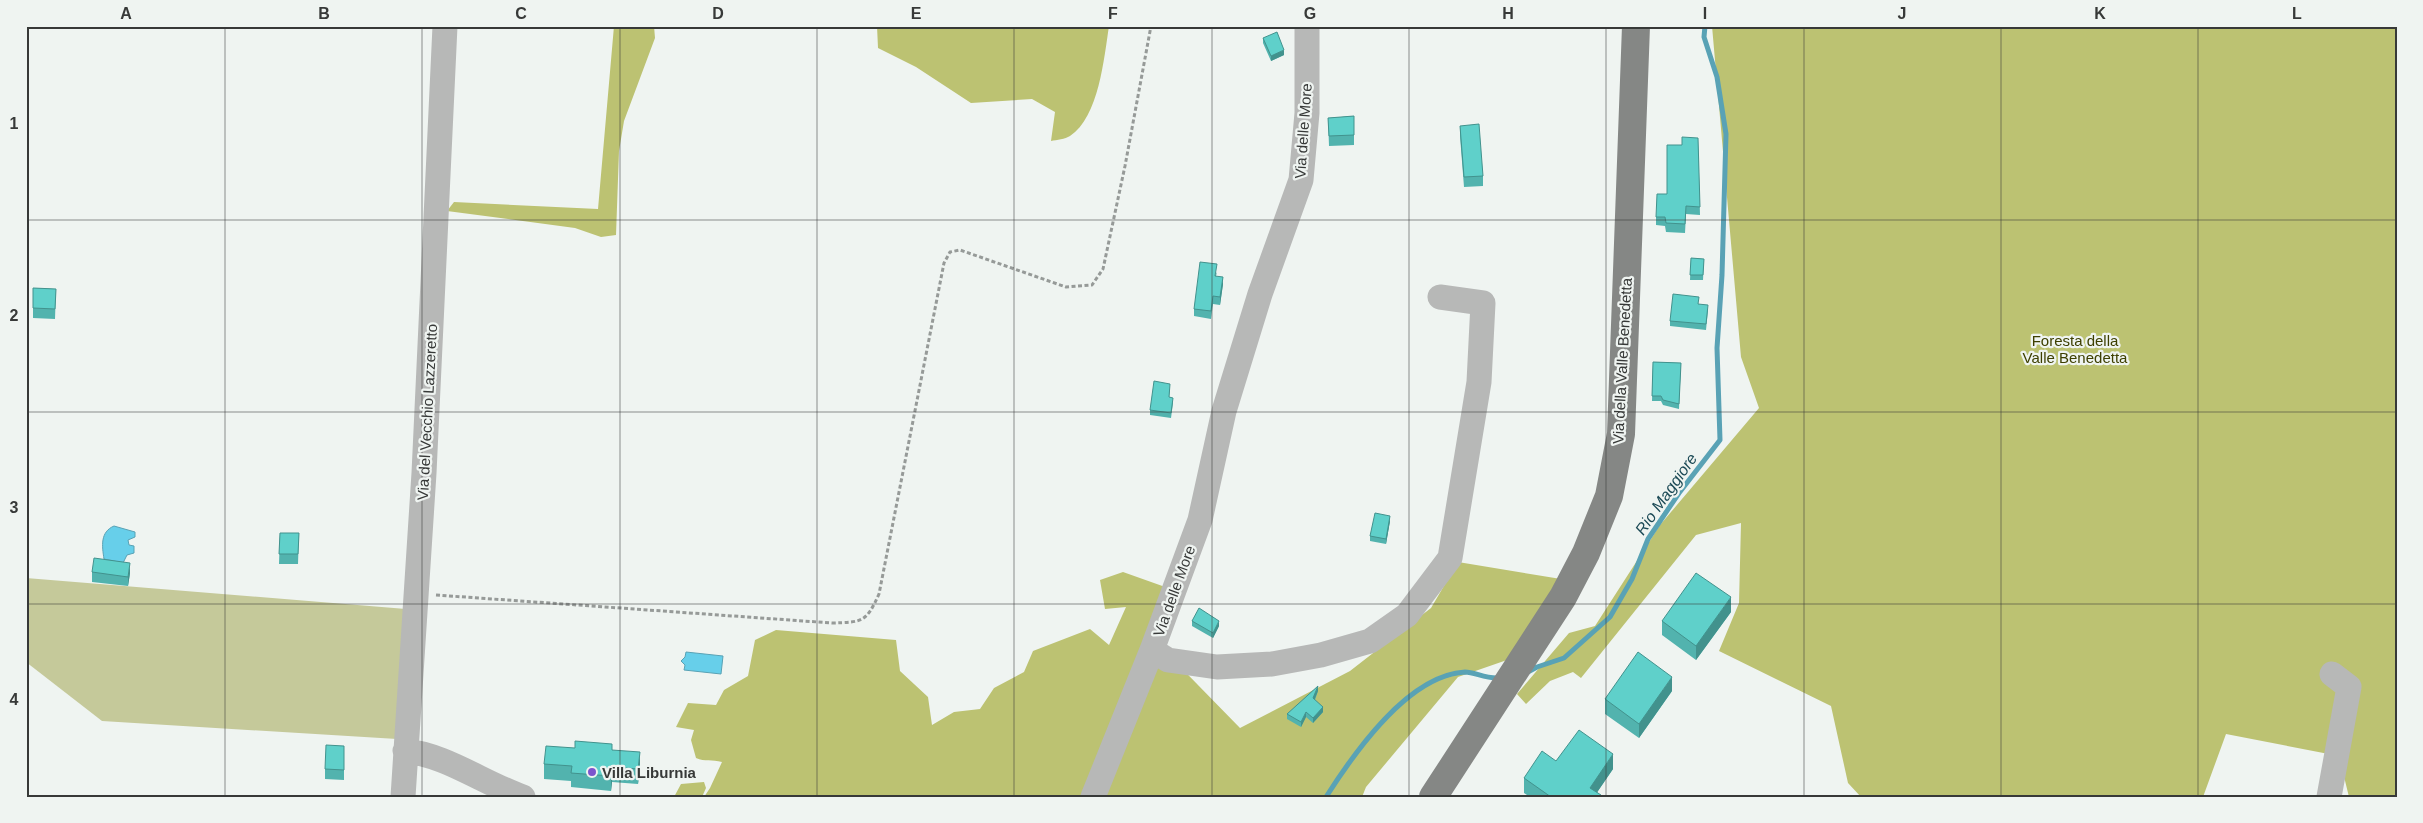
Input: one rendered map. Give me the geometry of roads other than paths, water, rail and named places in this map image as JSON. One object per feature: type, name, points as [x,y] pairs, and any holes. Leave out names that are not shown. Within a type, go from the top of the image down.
[{"type":"main road","name":"Via della Valle Benedetta","points":[[1433,797],[1563,597],[1586,553],[1609,496],[1621,434],[1636,26]]},
{"type":"street","name":"Via del Vecchio Lazzeretto","points":[[401,774],[416,594],[418,473],[429,261],[445,26]]},
{"type":"street","name":"Via delle More","points":[[1307,26],[1307,113],[1301,180],[1260,294],[1224,411],[1200,520],[1152,650],[1168,660],[1217,667],[1272,664],[1321,655],[1370,641],[1407,615],[1450,558],[1480,382],[1483,303],[1440,296]]},
{"type":"street","points":[[1093,797],[1152,650]]},
{"type":"street","points":[[2329,797],[2349,687],[2332,674]]},
{"type":"street","points":[[401,774],[422,752],[500,789],[523,797]]},
{"type":"water","points":[[114,526],[135,532],[135,537],[128,540],[129,545],[134,546],[134,553],[127,555],[123,563],[104,559],[104,536]]},
{"type":"water","points":[[686,652],[723,656],[721,674],[684,670],[685,665],[681,661],[685,657]]},
{"type":"waterway","name":"Rio Maggiore","points":[[1526,673],[1537,667],[1564,658],[1610,617],[1632,579],[1648,539],[1679,493],[1720,440],[1717,348],[1722,275],[1726,134],[1717,77],[1704,37],[1705,26]]},
{"type":"waterway","name":"Rio Maggiore","points":[[1326,797],[1367,739],[1403,701],[1423,687],[1444,676],[1465,672],[1499,678]]},
{"type":"place","name":"Villa Liburnia","points":[[592,772]]},
{"type":"park label","name":"Foresta della Valle Benedetta","points":[[2075,348]]}]
